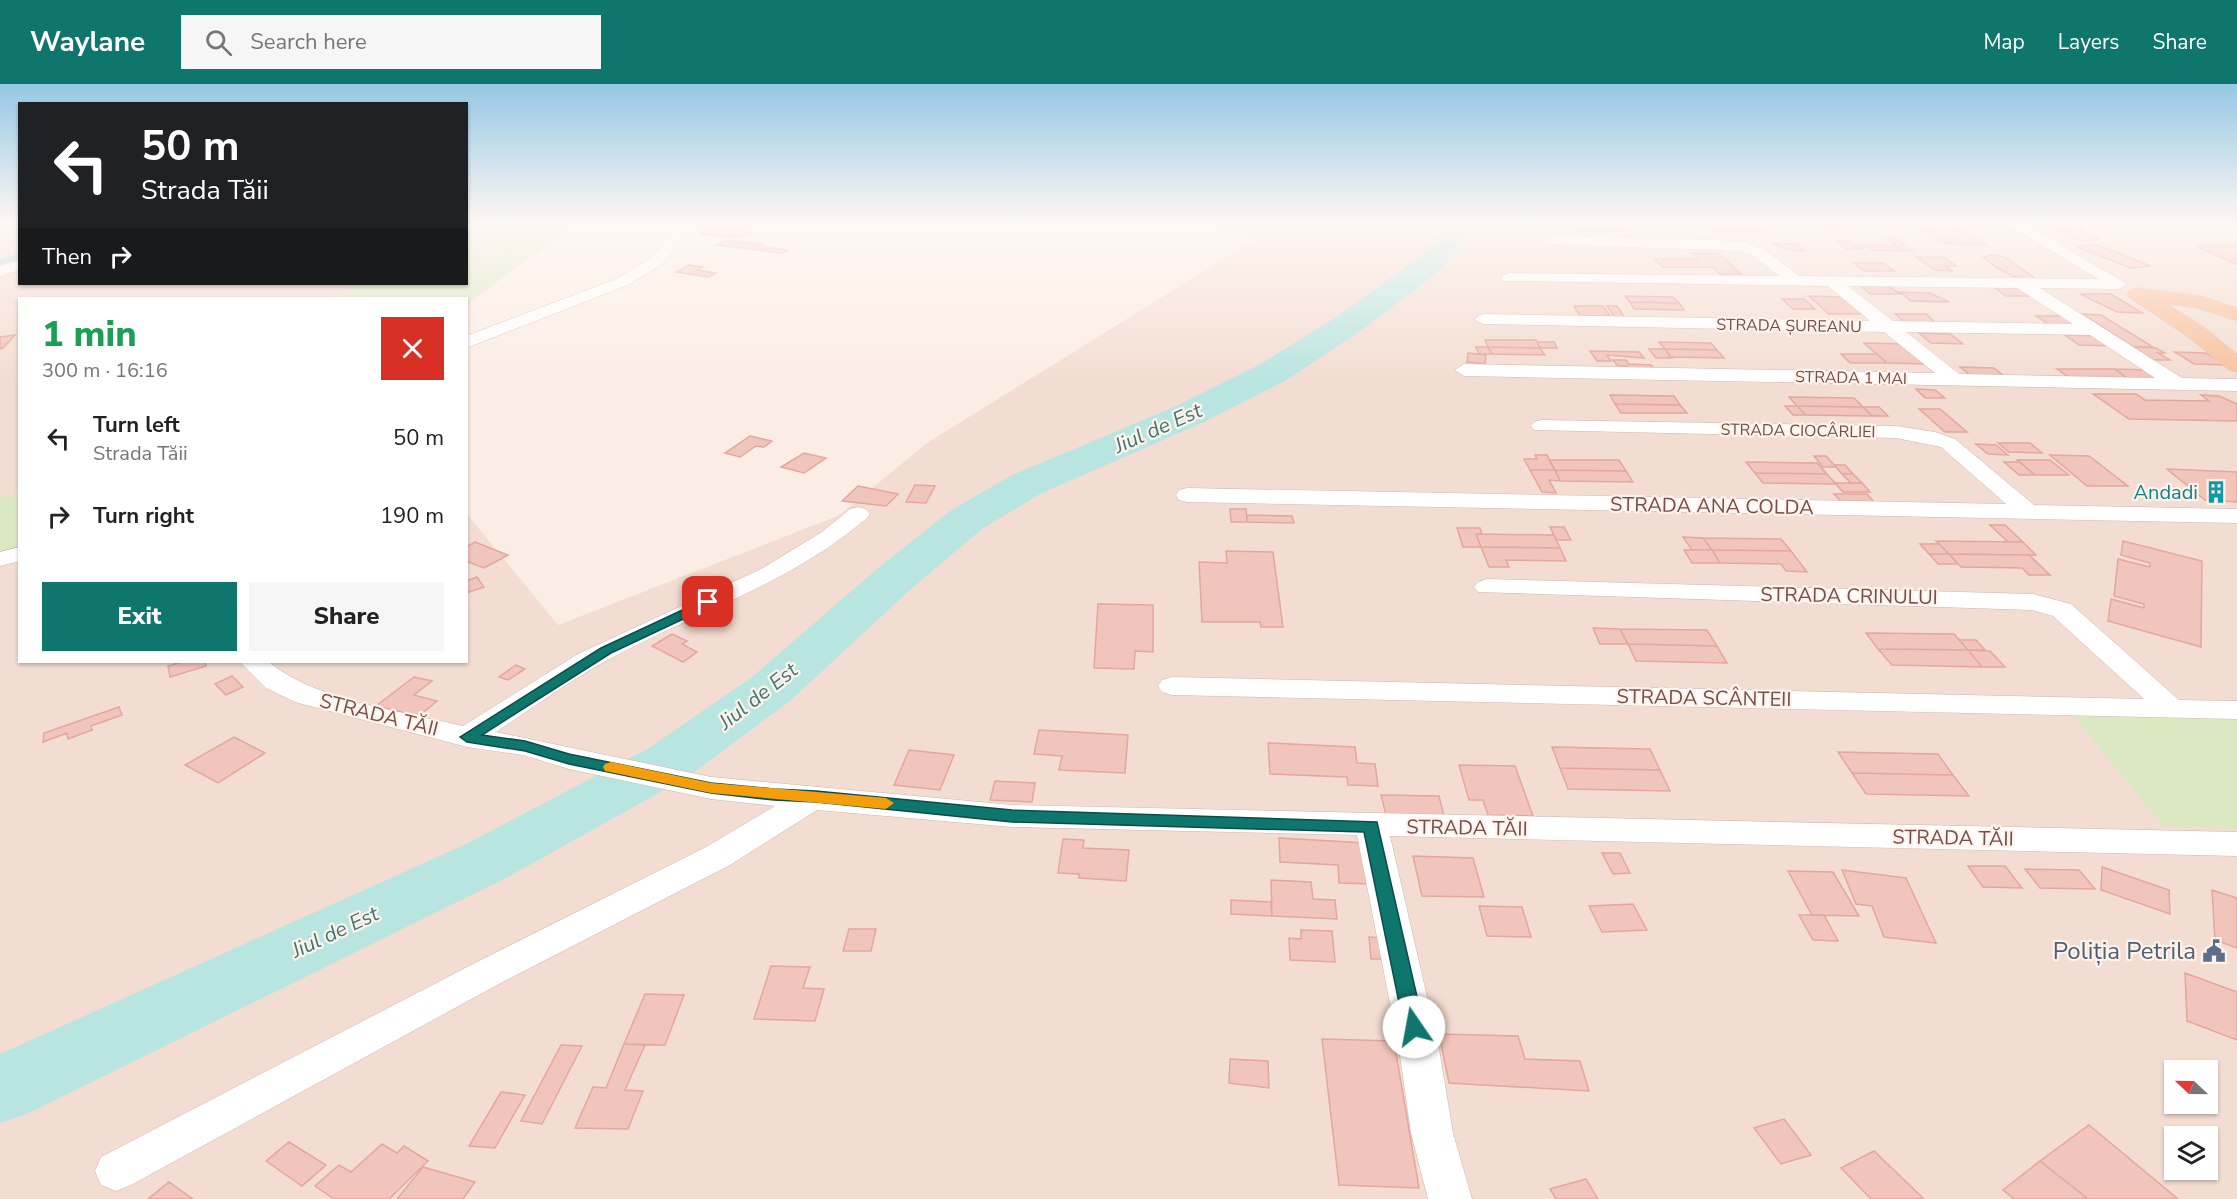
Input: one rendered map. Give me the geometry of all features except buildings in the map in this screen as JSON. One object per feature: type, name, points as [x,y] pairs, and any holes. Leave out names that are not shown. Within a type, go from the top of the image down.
[{"type":"main road","points":[[2128,289],[2190,300],[2237,315]]},
{"type":"main road","points":[[2128,289],[2196,332],[2237,365]]},
{"type":"street","points":[[468,342],[622,282],[633,275]]},
{"type":"street","points":[[1788,275],[1797,282]]},
{"type":"street","points":[[2103,275],[2128,289]]},
{"type":"street","points":[[1509,278],[2021,283],[2128,289]]},
{"type":"street","points":[[1833,282],[1955,380]]},
{"type":"street","points":[[2021,283],[2179,384]]},
{"type":"street","name":"STRADA ȘUREANU","points":[[1484,319],[2094,330]]},
{"type":"street","name":"STRADA 1 MAI","points":[[1464,370],[2237,385]]},
{"type":"street","name":"STRADA CIOCÂRLIEI","points":[[1541,426],[1896,432],[1935,438],[1948,443],[2028,512]]},
{"type":"street","name":"STRADA ANA COLDA","points":[[1187,495],[2237,516]]},
{"type":"street","points":[[467,737],[606,651],[787,564],[843,528],[858,514]]},
{"type":"street","points":[[0,559],[18,554]]},
{"type":"street","name":"STRADA CRINULUI","points":[[1487,587],[1978,599],[2049,605],[2072,617],[2172,709]]},
{"type":"street","name":"STRADA TĂII","points":[[254,663],[276,682],[305,696],[467,737],[525,746],[569,759],[711,788],[1012,816],[2237,844]]},
{"type":"street","name":"STRADA SCÂNTEII","points":[[1172,686],[2237,710]]},
{"type":"street","points":[[116,1171],[484,975],[718,856],[816,796]]},
{"type":"street","points":[[1371,826],[1419,1049],[1432,1133],[1450,1199]]},
{"type":"shaded area","points":[[0,275],[18,275],[18,285],[360,285],[345,297],[18,297],[18,663],[468,663],[468,515],[558,625],[838,516],[927,443],[1198,275],[2237,275],[2237,1199],[0,1199]]},
{"type":"green space","points":[[468,275],[506,275],[468,303],[468,297],[345,297],[360,285],[468,285]]},
{"type":"green space","points":[[18,493],[18,553],[0,557],[0,497]]},
{"type":"green space","points":[[2070,712],[2237,716],[2237,829],[2163,826]]},
{"type":"waterway","name":"Jiul de Est","points":[[0,1090],[486,861],[669,762],[771,689],[894,579],[966,520],[1025,485],[1188,415],[1272,373],[1350,323],[1415,275]]},
{"type":"slow traffic","points":[[611,767],[711,788],[886,803]]},
{"type":"place","name":"Andadi","points":[[2216,492]]},
{"type":"place","name":"Poliția Petrila","points":[[2214,951]]},
{"type":"route","points":[[708,602],[606,651],[467,737],[525,746],[569,759],[711,788],[774,795],[816,796],[1012,816],[1371,826],[1376,858],[1414,1027]]}]
